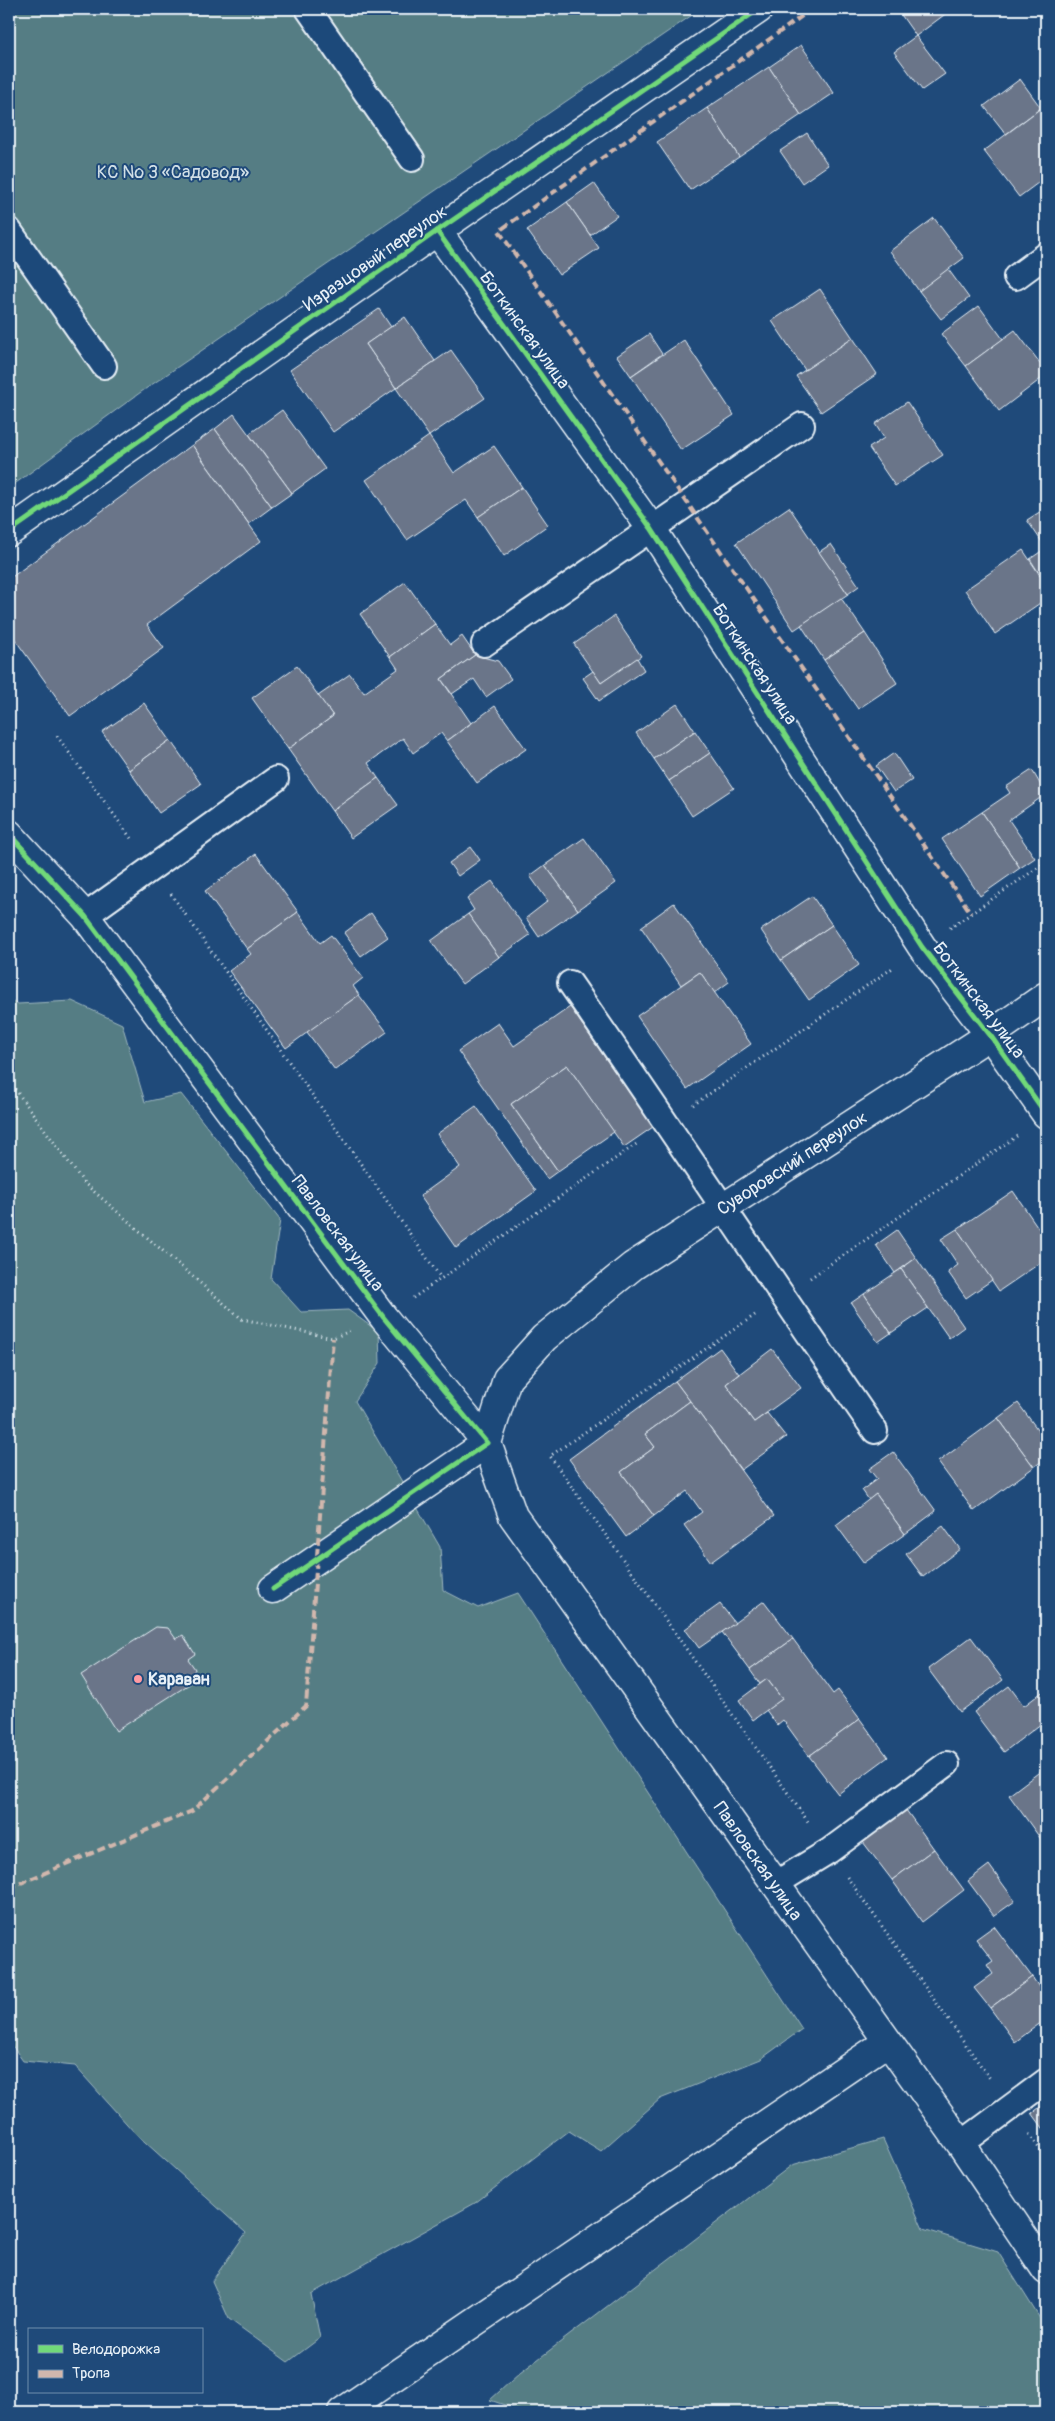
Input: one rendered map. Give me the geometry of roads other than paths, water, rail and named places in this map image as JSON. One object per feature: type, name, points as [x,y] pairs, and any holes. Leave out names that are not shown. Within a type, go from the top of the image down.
[{"type":"street","name":"Изразцовый переулок","points":[[9,532],[437,231],[759,9]]},
{"type":"street","name":"Боткинская улица","points":[[437,231],[651,528],[922,947],[990,1035],[1046,1114]]},
{"type":"street","name":"Павловская улица","points":[[9,834],[85,916],[384,1318],[487,1443],[513,1516],[961,2144],[1046,2270]]},
{"type":"street","name":"Суворовский переулок","points":[[487,1443],[507,1379],[544,1338],[633,1266],[990,1035],[1046,996]]},
{"type":"street","points":[[273,1589],[487,1443]]},
{"type":"street","points":[[342,2412],[887,2042]]},
{"type":"lane","points":[[308,9],[412,159]]},
{"type":"lane","points":[[9,230],[104,366]]},
{"type":"lane","points":[[1016,277],[1046,255]]},
{"type":"lane","points":[[484,644],[802,425]]},
{"type":"lane","points":[[85,916],[276,779]]},
{"type":"lane","points":[[570,983],[668,1123],[782,1297],[875,1431]]},
{"type":"lane","points":[[775,1884],[829,1851],[947,1764]]},
{"type":"lane","points":[[961,2144],[1046,2081]]},
{"type":"place","name":"Караван","points":[[138,1679]]},
{"type":"park label","name":"КС № 3 «Садовод»","points":[[173,172]]}]
